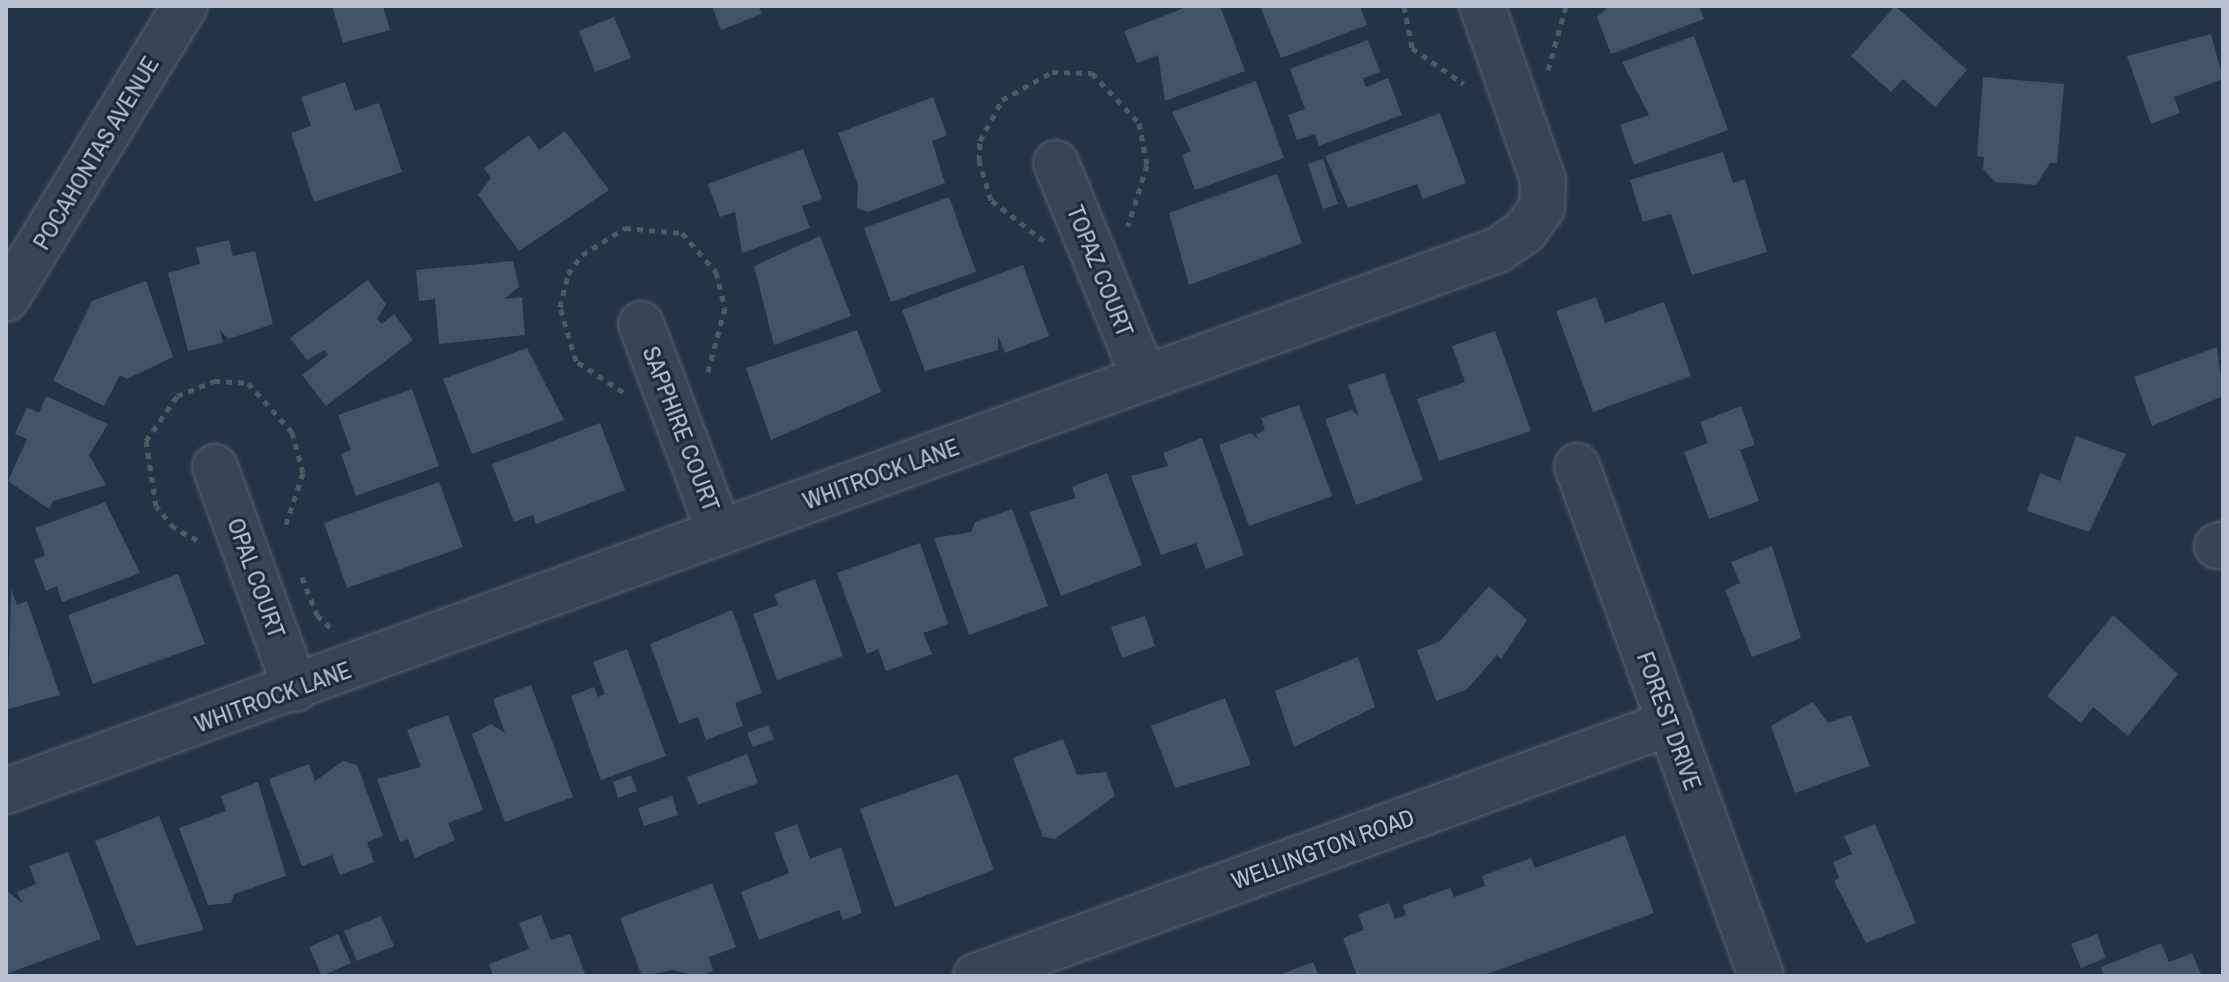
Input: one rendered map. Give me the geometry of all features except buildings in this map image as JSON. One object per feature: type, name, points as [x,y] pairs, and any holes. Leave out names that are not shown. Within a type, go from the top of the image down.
[{"type":"street","name":"POCAHONTAS AVENUE","points":[[6,299],[185,6]]},
{"type":"street","name":"WHITROCK LANE","points":[[6,791],[296,689],[1498,250],[1525,231],[1542,208],[1543,180],[1482,6]]},
{"type":"street","name":"TOPAZ COURT","points":[[1056,163],[1144,378]]},
{"type":"street","name":"SAPPHIRE COURT","points":[[641,324],[720,533]]},
{"type":"street","name":"FOREST DRIVE","points":[[1577,466],[1761,976]]},
{"type":"street","name":"OPAL COURT","points":[[215,467],[296,689]]},
{"type":"street","name":"WELLINGTON ROAD","points":[[976,976],[1670,723]]},
{"type":"path","points":[[1404,6],[1407,38],[1420,59],[1474,90]]},
{"type":"path","points":[[1048,244],[991,200],[979,161],[980,141],[1002,100],[1052,72],[1092,73],[1139,123],[1147,165],[1128,232]]},
{"type":"path","points":[[636,400],[583,370],[561,327],[568,274],[597,239],[625,228],[682,233],[716,272],[725,308],[709,355],[708,385]]},
{"type":"path","points":[[204,543],[174,528],[156,506],[146,441],[177,396],[231,379],[248,383],[283,414],[303,461],[286,511],[288,539]]},
{"type":"path","points":[[297,564],[317,615],[343,631]]}]
